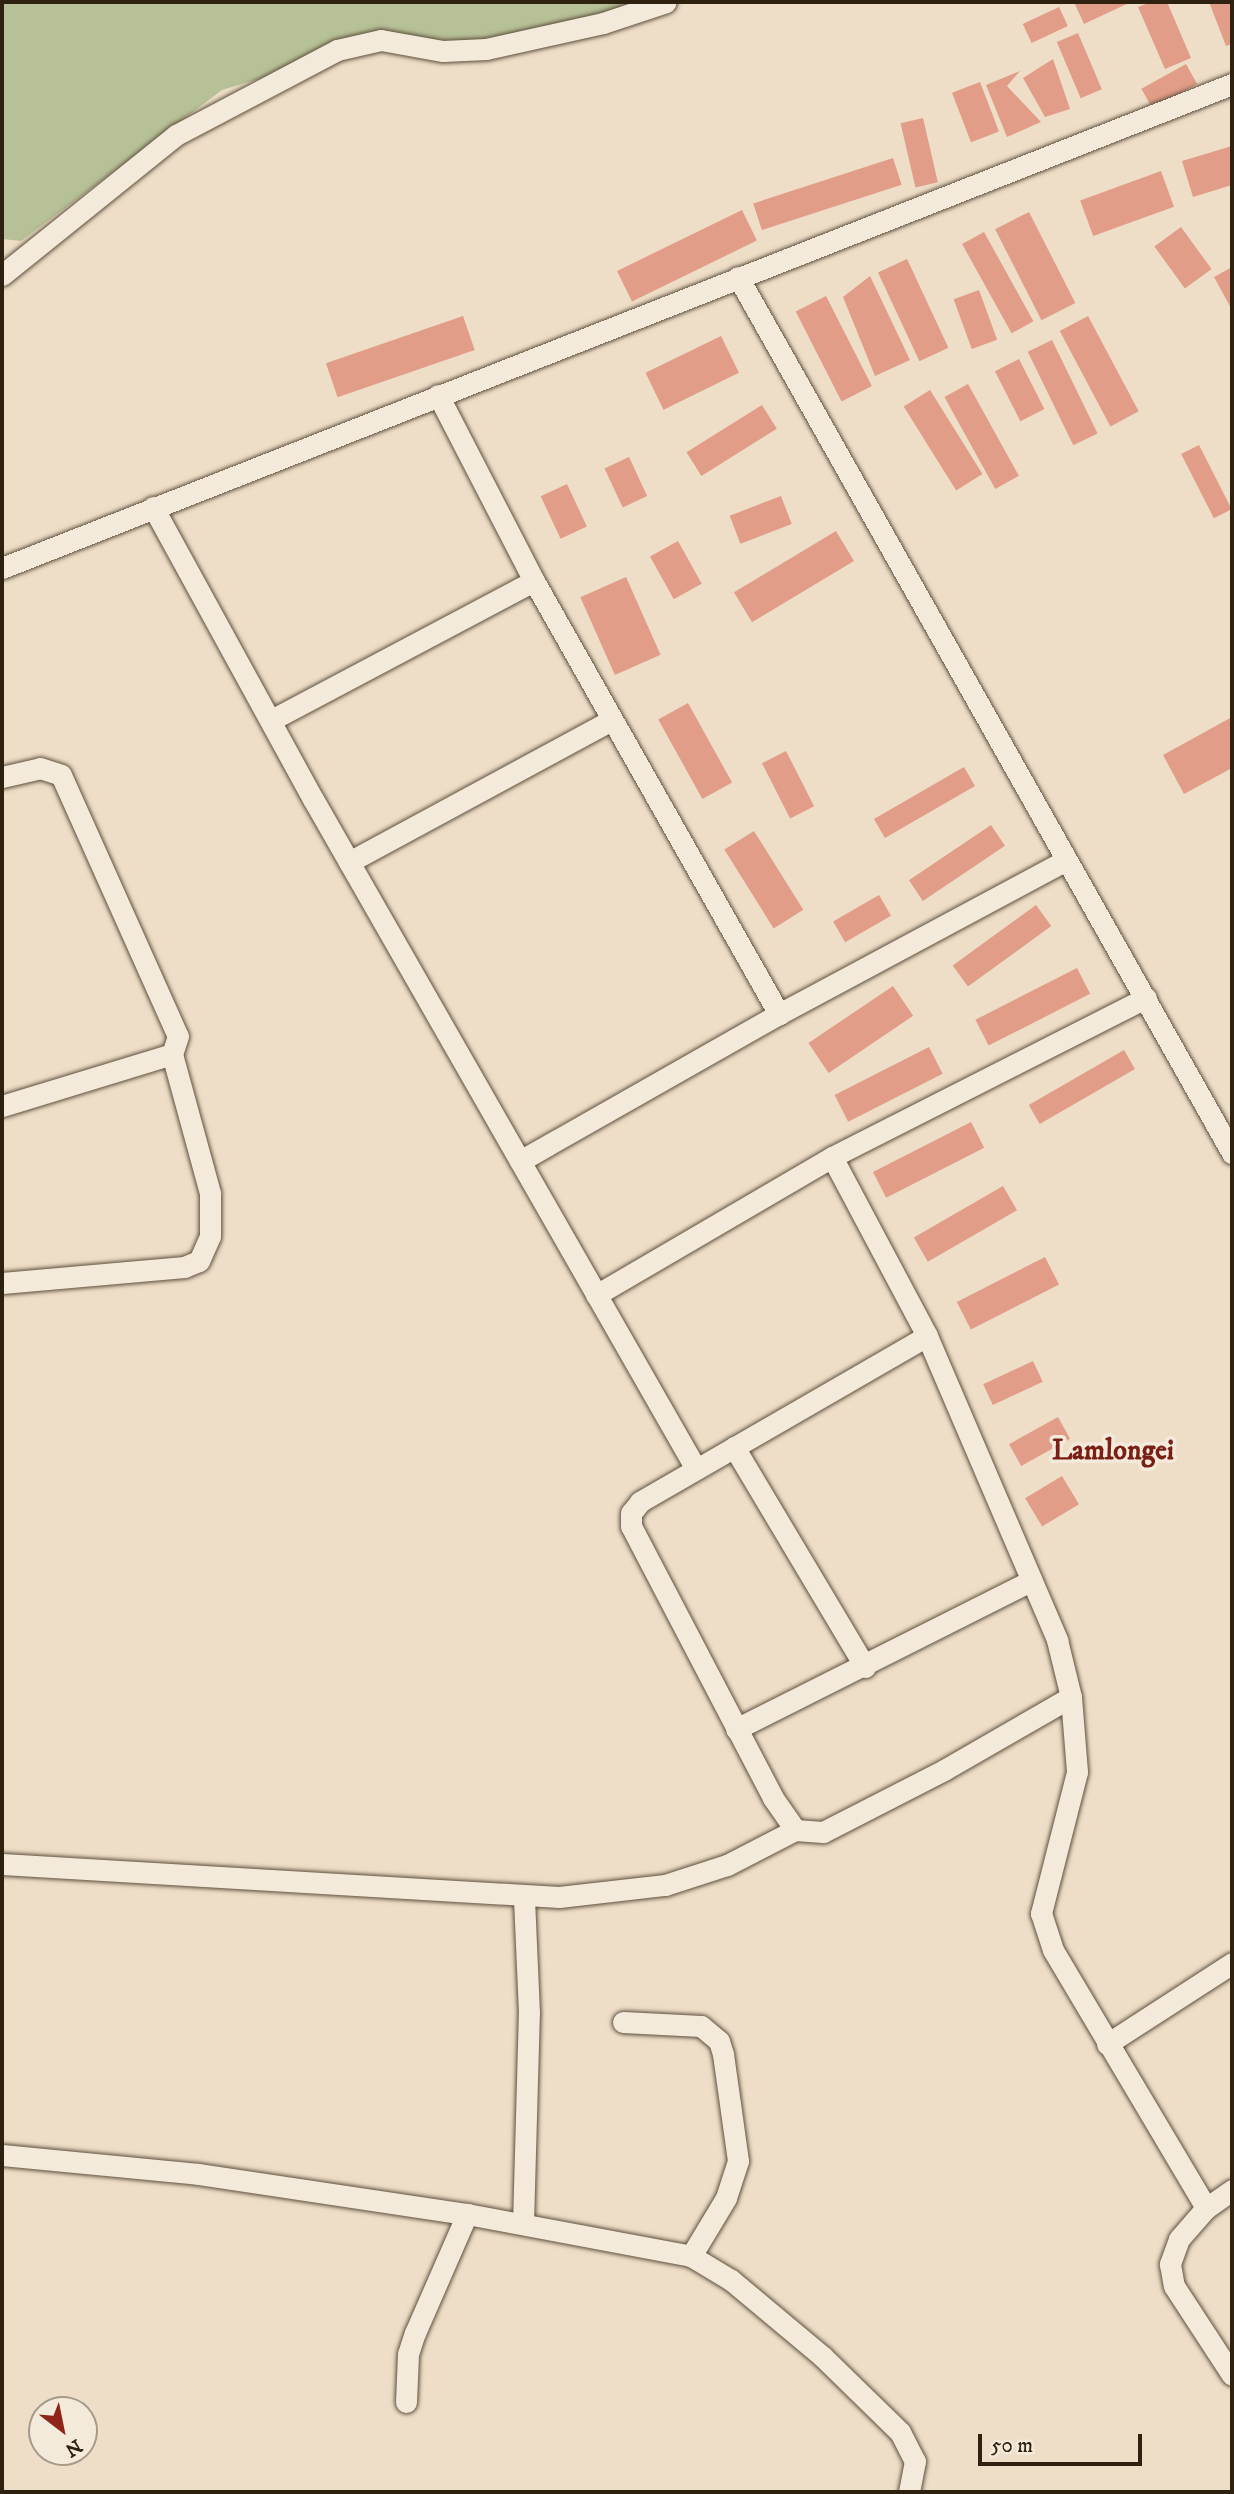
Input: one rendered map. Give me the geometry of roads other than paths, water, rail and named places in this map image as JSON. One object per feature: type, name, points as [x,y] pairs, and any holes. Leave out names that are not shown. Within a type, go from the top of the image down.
[{"type":"street","points":[[2,275],[176,135],[337,50],[381,40],[443,51],[486,49],[603,23],[666,2]]},
{"type":"street","points":[[2,568],[1232,84]]},
{"type":"street","points":[[738,277],[1232,1153]]},
{"type":"street","points":[[438,395],[534,581],[779,1014]]},
{"type":"street","points":[[153,507],[274,719],[349,862],[695,1467]]},
{"type":"street","points":[[274,719],[534,581]]},
{"type":"street","points":[[349,862],[612,720]]},
{"type":"street","points":[[2,777],[40,768],[61,775],[168,1006],[178,1036],[172,1054],[210,1192],[210,1236],[199,1261],[184,1267],[2,1283]]},
{"type":"street","points":[[520,1161],[779,1014],[1066,860]]},
{"type":"street","points":[[596,1295],[832,1157],[1146,998]]},
{"type":"street","points":[[2,1106],[172,1054]]},
{"type":"street","points":[[832,1157],[927,1336],[1057,1640],[1071,1697],[1077,1772],[1041,1913],[1053,1950],[1206,2208]]},
{"type":"street","points":[[795,1830],[736,1729],[631,1526],[631,1513],[640,1502],[695,1467],[927,1336]]},
{"type":"street","points":[[734,1447],[865,1667]]},
{"type":"street","points":[[736,1729],[865,1667],[1032,1580]]},
{"type":"street","points":[[2,1864],[524,1897],[609,1894],[665,1885],[727,1864],[795,1830],[823,1832],[944,1770],[1071,1697]]},
{"type":"street","points":[[523,2224],[529,2013],[524,1897]]},
{"type":"street","points":[[1107,2044],[1232,1963]]},
{"type":"street","points":[[623,2022],[701,2025],[719,2041],[723,2054],[738,2161],[726,2198],[691,2256]]},
{"type":"street","points":[[2,2155],[198,2174],[467,2214],[691,2256],[731,2280],[822,2356],[900,2432],[915,2461],[909,2492]]},
{"type":"street","points":[[1232,2190],[1206,2208],[1179,2239],[1170,2264],[1174,2286],[1232,2375]]},
{"type":"street","points":[[406,2402],[408,2354],[467,2214]]},
{"type":"district","name":"Lamlongei","points":[[1113,1451]]}]
